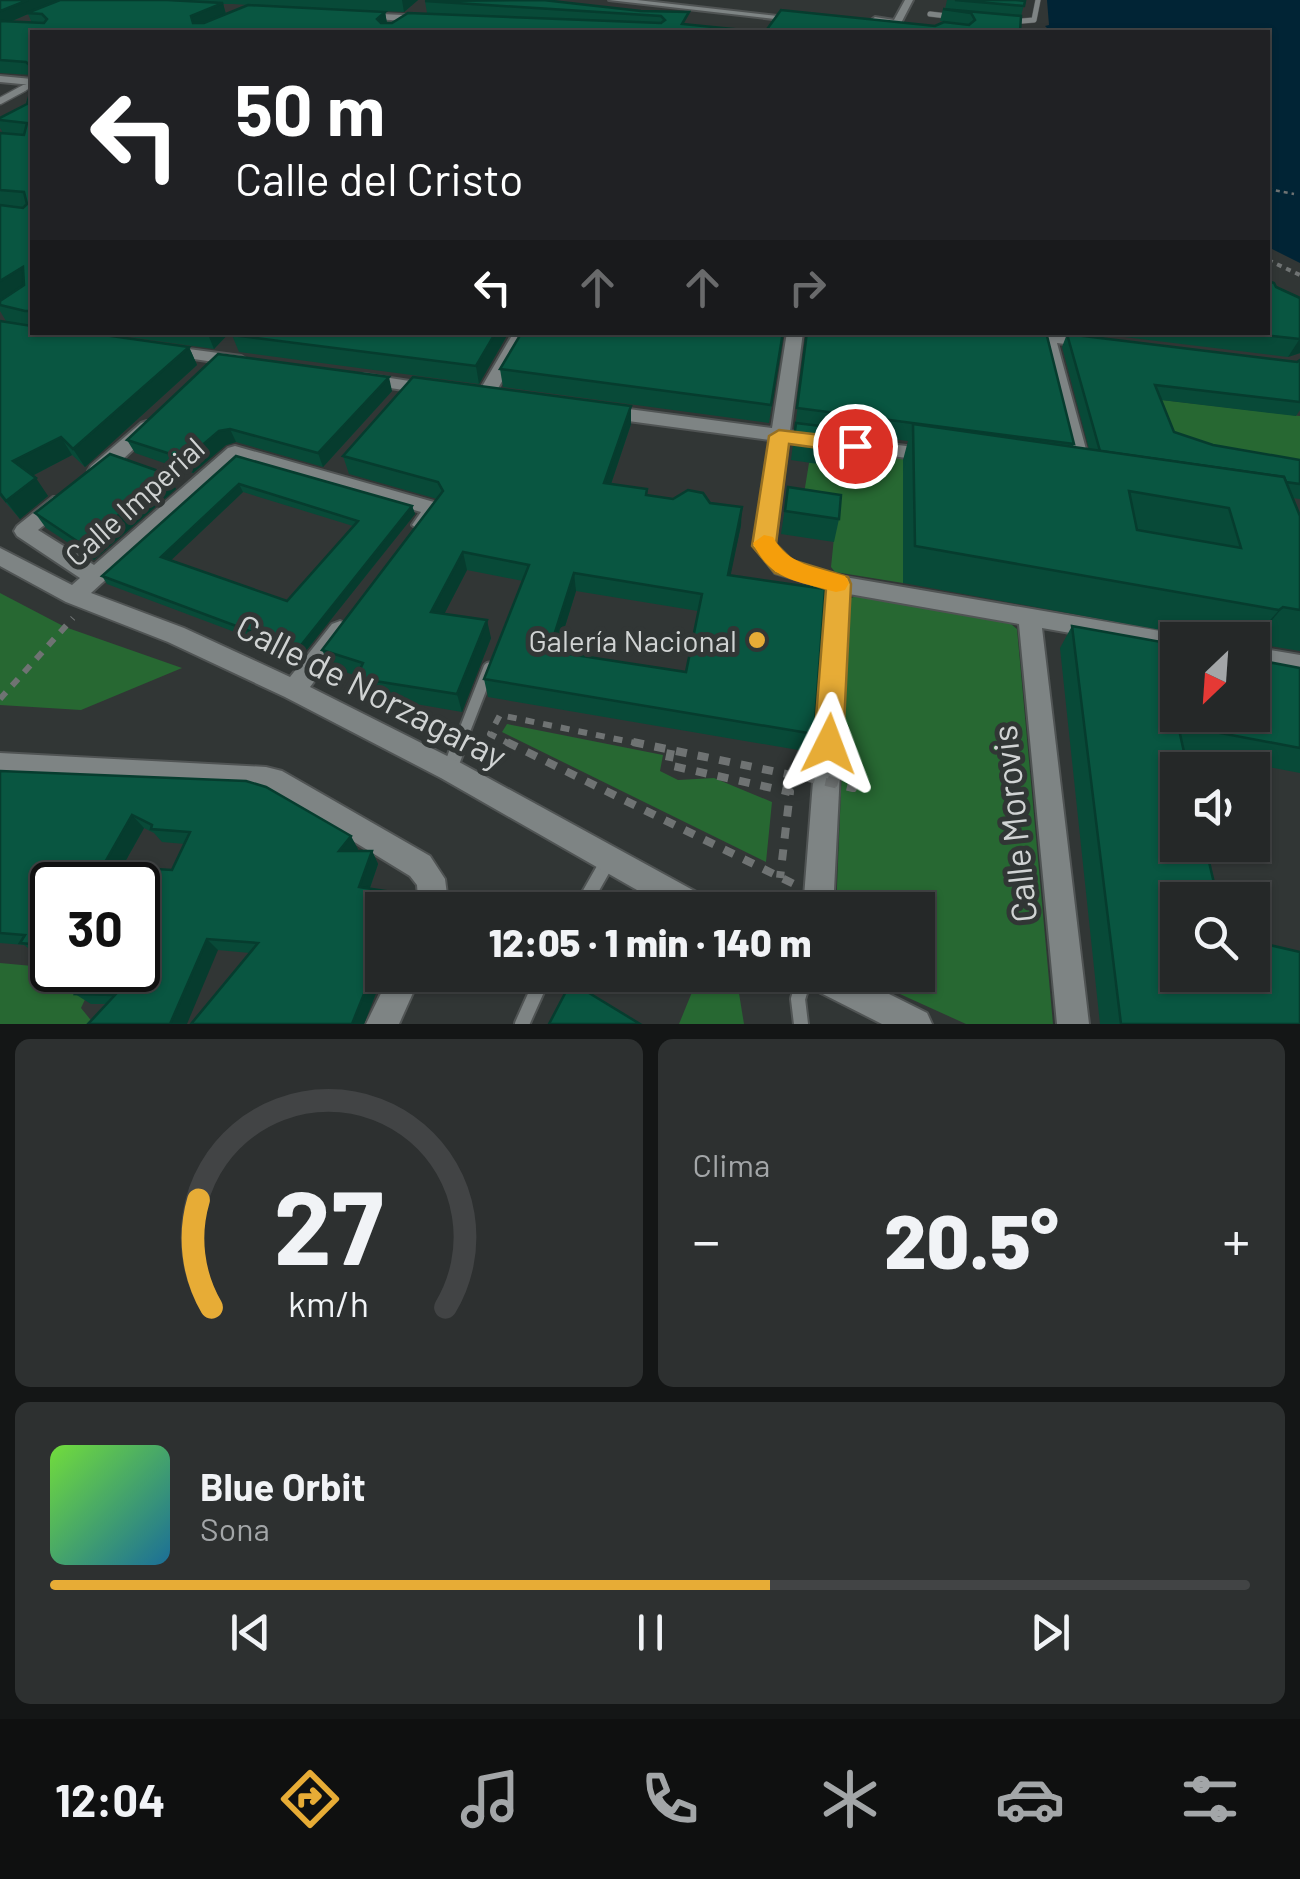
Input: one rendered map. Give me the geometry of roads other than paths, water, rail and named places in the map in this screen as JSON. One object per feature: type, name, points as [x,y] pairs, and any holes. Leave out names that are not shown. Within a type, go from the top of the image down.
[{"type":"street","points":[[613,0],[803,19]]},
{"type":"street","points":[[664,0],[819,15]]},
{"type":"street","points":[[909,0],[897,22],[859,22],[914,28]]},
{"type":"street","points":[[391,30],[422,9]]},
{"type":"street","points":[[350,16],[441,20]]},
{"type":"street","points":[[0,79],[30,83]]},
{"type":"street","points":[[335,375],[406,393],[477,394],[520,335]]},
{"type":"street","points":[[796,335],[764,546],[783,567],[839,584],[1160,639]]},
{"type":"street","points":[[1025,335],[1104,344]]},
{"type":"street","points":[[1048,338],[1083,475]]},
{"type":"street","points":[[147,348],[259,364]]},
{"type":"street","points":[[96,577],[24,531],[77,488],[123,460],[168,408]]},
{"type":"street","points":[[584,409],[950,458]]},
{"type":"street","name":"Calle Imperial","points":[[74,607],[96,577],[187,482],[235,452],[335,472],[434,510],[411,540]]},
{"type":"street","name":"Calle de Norzagaray","points":[[0,556],[74,607],[176,634],[294,690],[450,770],[670,892]]},
{"type":"street","points":[[818,892],[815,778],[839,584]]},
{"type":"street","points":[[294,690],[352,614]]},
{"type":"street","name":"Calle Morovis","points":[[1028,615],[1074,1024]]},
{"type":"street","points":[[1270,659],[1300,665]]},
{"type":"street","points":[[0,765],[266,778],[282,783],[420,866],[431,879],[433,892]]},
{"type":"street","points":[[382,1024],[398,992]]},
{"type":"street","points":[[852,992],[916,1024]]},
{"type":"lane","points":[[998,21],[1034,20],[1038,0]]},
{"type":"lane","points":[[930,14],[964,18]]},
{"type":"lane","points":[[897,22],[914,28]]},
{"type":"lane","points":[[0,101],[30,84]]},
{"type":"lane","points":[[450,770],[496,649]]},
{"type":"lane","points":[[590,892],[609,858]]},
{"type":"lane","points":[[522,1024],[536,992]]},
{"type":"lane","points":[[800,992],[801,1024]]},
{"type":"water","points":[[1047,0],[1300,0],[1300,263],[1270,248],[1270,30],[1049,30],[1045,26],[1049,25]]},
{"type":"place","name":"Galería Nacional","points":[[757,640]]}]
